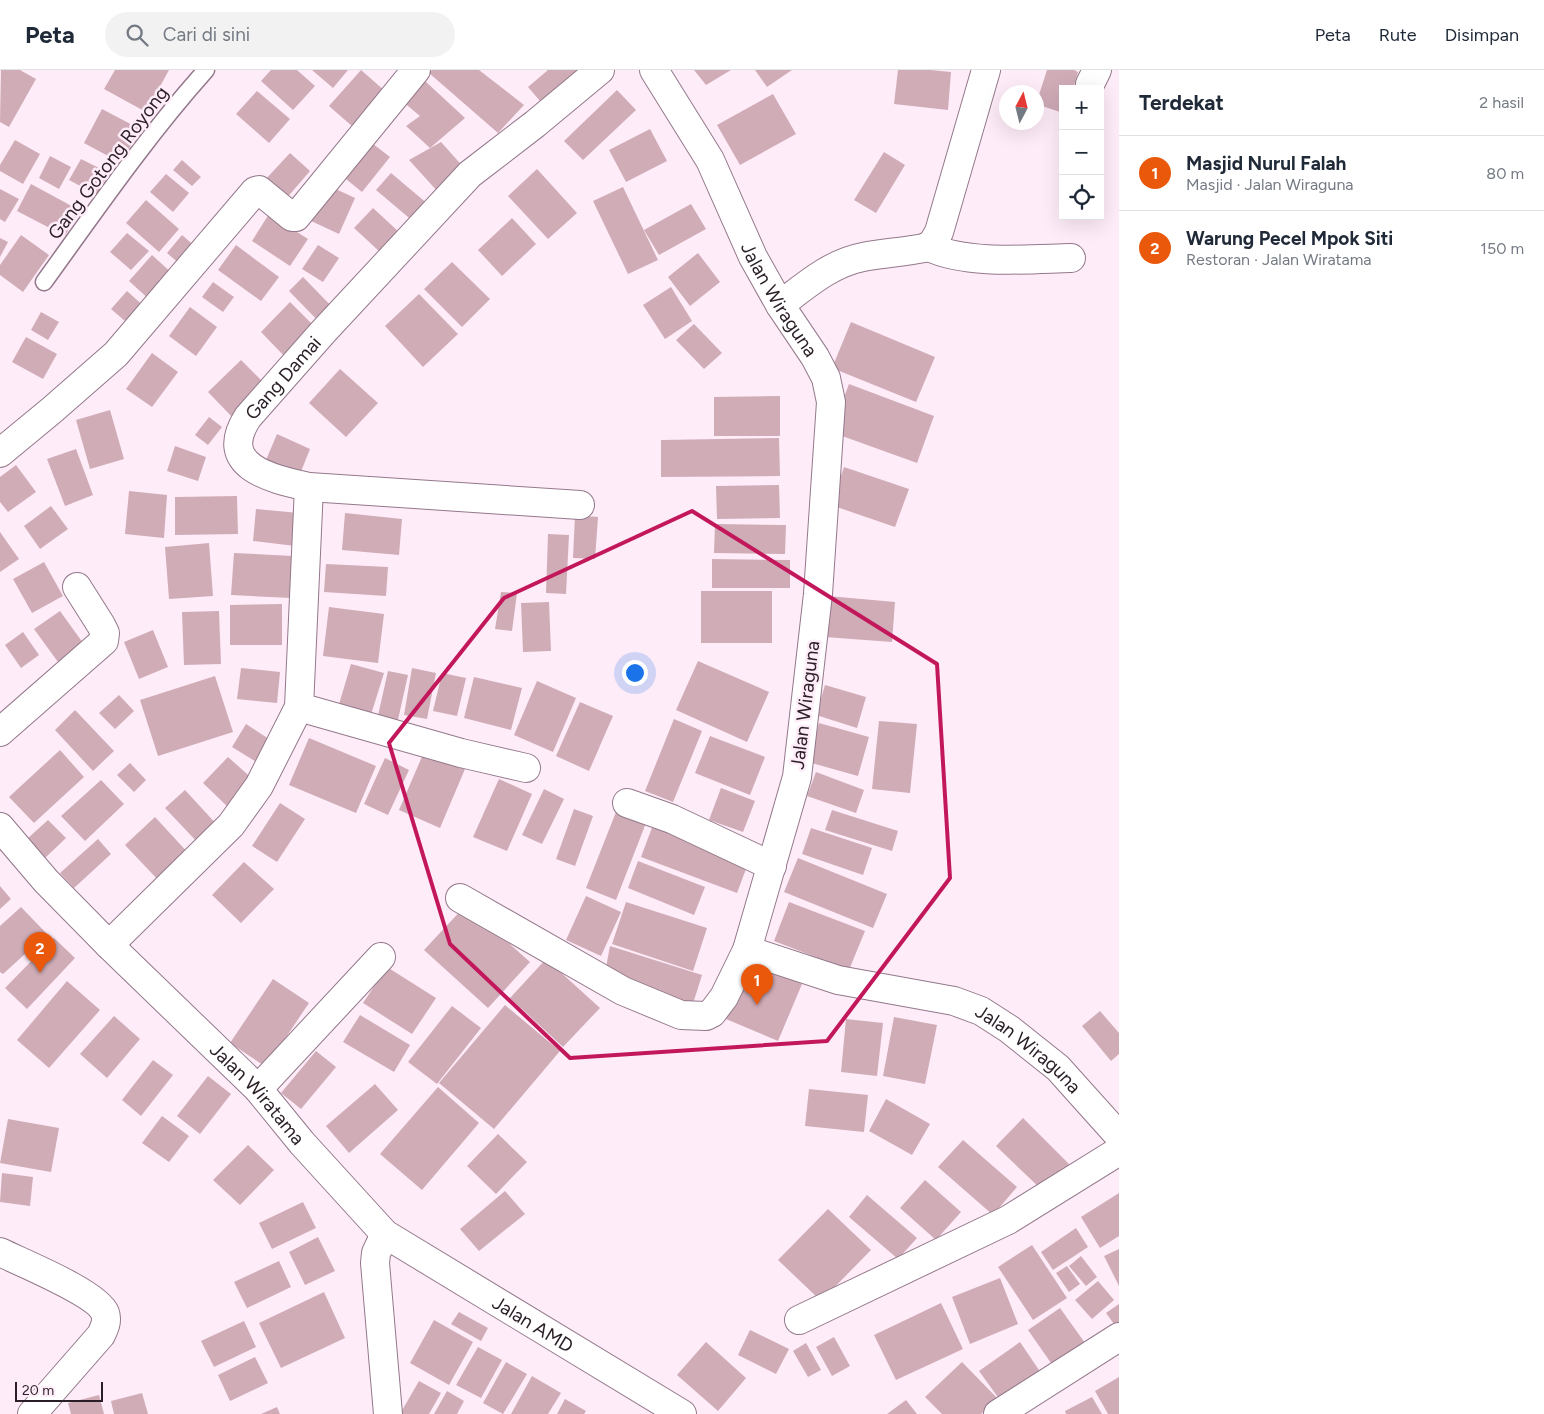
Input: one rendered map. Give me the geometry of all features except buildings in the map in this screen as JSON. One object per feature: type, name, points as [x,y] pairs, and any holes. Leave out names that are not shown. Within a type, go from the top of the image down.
[{"type":"street","points":[[0,453],[116,354],[255,191],[260,191],[292,217],[296,217],[416,70]]},
{"type":"street","name":"Gang Damai","points":[[580,505],[309,487],[274,480],[248,466],[240,450],[239,442],[240,432],[248,417],[323,332],[470,174],[535,124],[600,70]]},
{"type":"street","name":"Jalan Wiraguna","points":[[654,70],[710,160],[753,257],[780,305],[815,357],[826,378],[831,402],[818,594],[797,777],[747,950],[838,980],[954,1001],[981,1011],[1058,1068],[1119,1136]]},
{"type":"street","points":[[929,247],[939,232],[986,70]]},
{"type":"street","points":[[780,305],[816,278],[846,262],[862,257],[929,247],[950,254],[976,258],[1071,258]]},
{"type":"street","points":[[109,945],[231,825],[259,786],[299,707],[309,487]]},
{"type":"street","points":[[0,732],[104,641],[105,633],[101,625],[77,587]]},
{"type":"street","points":[[299,707],[461,753],[526,768]]},
{"type":"street","points":[[627,803],[672,819],[772,866]]},
{"type":"street","name":"Jalan Wiratama","points":[[0,827],[46,881],[109,945],[258,1089],[302,1143],[385,1234]]},
{"type":"street","points":[[460,898],[623,991],[682,1015],[706,1016],[712,1013],[724,997],[747,950]]},
{"type":"street","points":[[258,1089],[381,957]]},
{"type":"street","points":[[799,1320],[1008,1220],[1119,1151]]},
{"type":"street","points":[[385,1234],[376,1253],[375,1263],[388,1414]]},
{"type":"street","name":"Jalan AMD","points":[[385,1234],[682,1414]]},
{"type":"street","points":[[0,1252],[87,1295],[106,1314],[106,1322],[101,1335],[32,1414]]},
{"type":"street","points":[[998,1414],[1119,1337]]},
{"type":"lane","name":"Gang Gotong Royong","points":[[44,282],[104,198],[178,101],[206,70]]},
{"type":"highlighted area","points":[[692,511],[937,664],[950,878],[827,1041],[570,1058],[450,944],[389,743],[504,598]]},
{"type":"place","name":"Warung Pecel Mpok Siti","points":[[40,973]]},
{"type":"place","name":"Masjid Nurul Falah","points":[[757,1005]]}]
